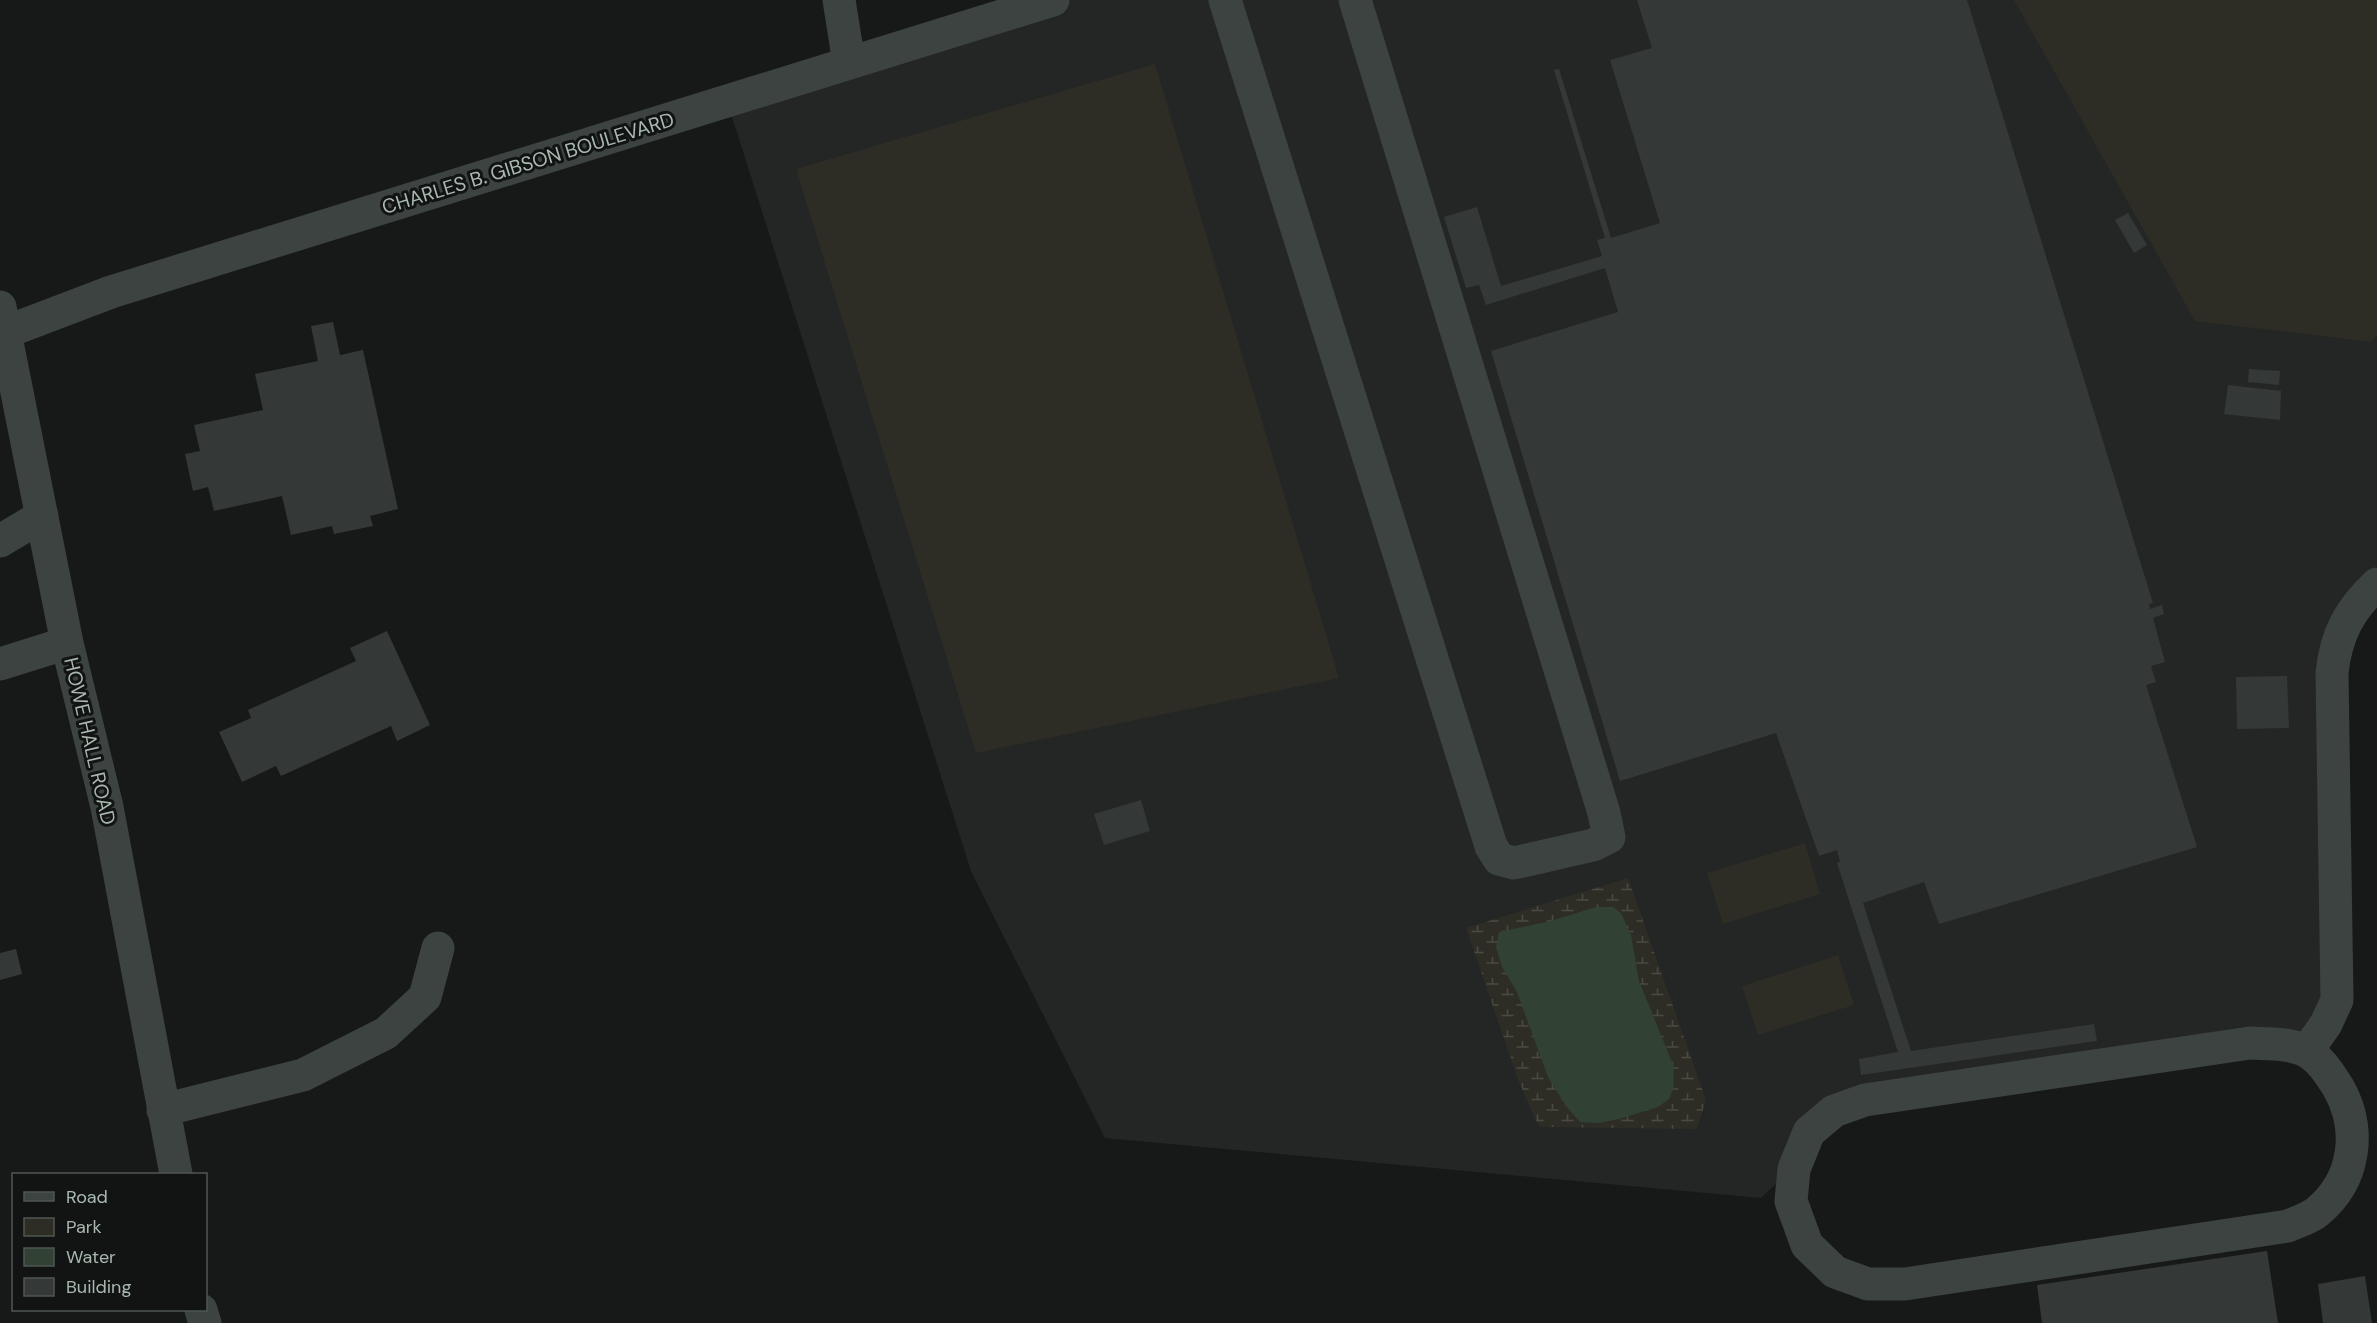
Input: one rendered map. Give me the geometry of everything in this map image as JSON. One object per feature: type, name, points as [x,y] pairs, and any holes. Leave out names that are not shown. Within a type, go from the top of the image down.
[{"type":"street","points":[[839,0],[849,63]]},
{"type":"street","name":"CHARLES B. GIBSON BOULEVARD","points":[[3,320],[111,292],[1053,0]]},
{"type":"street","points":[[1225,0],[1491,846],[1499,859],[1514,863],[1593,845],[1609,837],[1601,801],[1355,0]]},
{"type":"street","name":"HOWE HALL ROAD","points":[[3,320],[67,643],[107,807],[176,1173]]},
{"type":"street","points":[[0,541],[42,516]]},
{"type":"street","points":[[2307,1052],[2326,1024],[2337,1000],[2332,673],[2335,650],[2347,618],[2377,584]]},
{"type":"street","points":[[0,664],[67,643]]},
{"type":"street","points":[[163,1110],[303,1075],[386,1034],[425,997],[438,948]]},
{"type":"street","points":[[2250,1043],[2288,1044],[2307,1052],[2327,1068],[2346,1101],[2354,1134],[2349,1167],[2337,1189],[2317,1213],[2288,1226],[1905,1284],[1868,1284],[1835,1272],[1807,1245],[1791,1201],[1794,1169],[1809,1132],[1833,1111],[1865,1100],[2250,1043]]},
{"type":"shaded area","points":[[1053,0],[2377,0],[2377,584],[2347,618],[2337,1000],[2307,1051],[1865,1100],[1761,1198],[1105,1138],[971,871],[727,101]]},
{"type":"green space","points":[[2014,0],[2377,0],[2377,335],[2371,342],[2195,321]]},
{"type":"green space","points":[[1155,64],[1339,678],[976,753],[796,169]]},
{"type":"green space","points":[[1805,843],[1820,894],[1723,924],[1707,873]]},
{"type":"green space","points":[[1628,878],[1706,1100],[1697,1129],[1539,1127],[1519,1082],[1466,928]]},
{"type":"green space","points":[[1838,955],[1854,1005],[1758,1035],[1742,986]]},
{"type":"water","points":[[1596,907],[1613,907],[1621,913],[1631,935],[1639,981],[1674,1067],[1673,1089],[1669,1099],[1658,1107],[1599,1123],[1580,1122],[1566,1106],[1548,1077],[1517,992],[1502,967],[1496,947],[1499,932],[1551,921]]},
{"type":"building","points":[[1637,0],[1967,0],[2153,603],[2149,604],[2150,609],[2162,605],[2164,614],[2153,618],[2165,662],[2151,666],[2156,682],[2146,685],[2197,847],[1939,924],[1924,882],[1863,903],[1911,1051],[2094,1024],[2097,1041],[1861,1075],[1859,1059],[1898,1052],[1837,863],[1840,862],[1837,850],[1819,856],[1776,733],[1620,781],[1491,351],[1618,312],[1605,268],[1486,305],[1479,285],[1466,288],[1444,217],[1477,207],[1501,286],[1602,256],[1597,240],[1605,238],[1554,70],[1559,69],[1611,238],[1660,223],[1610,60],[1652,48]]},
{"type":"building","points":[[2128,213],[2147,245],[2134,253],[2115,220]]},
{"type":"building","points":[[333,322],[340,355],[363,350],[398,509],[370,516],[373,526],[334,534],[332,526],[291,535],[282,496],[214,511],[208,487],[193,491],[185,454],[200,451],[194,425],[263,410],[255,374],[318,361],[311,326]]},
{"type":"building","points":[[2249,369],[2280,371],[2279,385],[2248,382]]},
{"type":"building","points":[[2228,385],[2281,391],[2280,420],[2224,414]]},
{"type":"building","points":[[387,631],[430,725],[397,741],[391,726],[281,776],[276,766],[242,782],[219,732],[251,718],[248,710],[356,661],[350,648]]},
{"type":"building","points":[[2287,676],[2289,728],[2237,729],[2236,677]]},
{"type":"building","points":[[1141,800],[1150,831],[1104,845],[1094,814]]},
{"type":"building","points":[[16,949],[22,974],[0,980],[0,953]]},
{"type":"building","points":[[2267,1251],[2278,1323],[2042,1323],[2037,1285]]},
{"type":"building","points":[[2365,1276],[2372,1323],[2323,1323],[2318,1284]]}]
